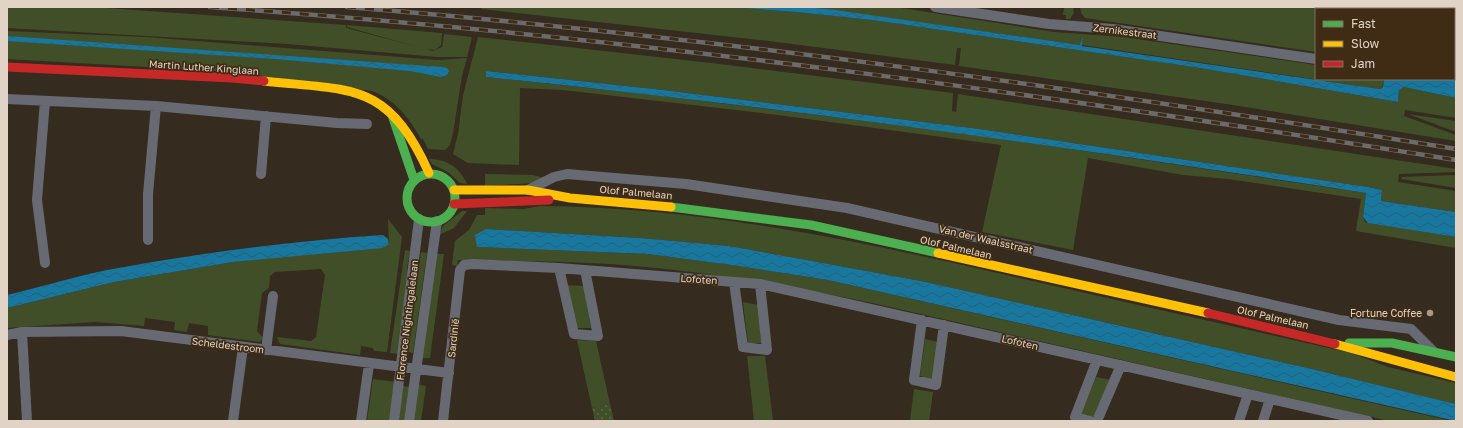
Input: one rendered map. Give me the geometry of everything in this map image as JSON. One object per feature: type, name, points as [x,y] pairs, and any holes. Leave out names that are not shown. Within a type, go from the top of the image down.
[{"type":"street","name":"Zernikestraat","points":[[935,7],[1048,24],[1113,29],[1315,59]]},
{"type":"street","name":"Martin Luther Kinglaan","points":[[7,67],[232,78],[353,91],[365,94],[376,100],[392,113],[413,138],[429,173]]},
{"type":"street","points":[[7,98],[156,106],[367,124]]},
{"type":"street","points":[[45,101],[37,200],[45,263]]},
{"type":"street","points":[[148,240],[148,194],[156,106]]},
{"type":"street","points":[[392,113],[402,149],[414,180]]},
{"type":"street","points":[[261,174],[266,116]]},
{"type":"street","points":[[429,173],[444,177],[454,190],[454,204],[449,213],[437,221],[425,221],[419,219],[411,211],[407,200],[408,189],[414,180],[429,173]]},
{"type":"street","name":"Van der Waalsstraat","points":[[528,190],[554,177],[567,174],[694,185],[848,208],[1339,320],[1411,329],[1434,353]]},
{"type":"street","name":"Olof Palmelaan","points":[[454,190],[528,190],[570,198],[676,206],[811,226],[1334,343],[1405,365],[1456,377]]},
{"type":"street","name":"Olof Palmelaan","points":[[454,204],[525,202],[570,198]]},
{"type":"street","name":"Florence Nightingalelaan","points":[[394,421],[419,219]]},
{"type":"street","name":"Florence Nightingalelaan","points":[[409,421],[437,221]]},
{"type":"street","name":"Lofoten","points":[[473,264],[559,268],[760,284],[1368,421]]},
{"type":"street","name":"Sardinië","points":[[443,421],[450,373],[460,270],[464,265],[473,264]]},
{"type":"street","points":[[559,268],[574,334],[598,336],[585,270]]},
{"type":"street","points":[[734,282],[743,347],[767,350],[760,284]]},
{"type":"street","points":[[266,350],[273,296]]},
{"type":"street","points":[[922,320],[914,380],[936,385],[944,325]]},
{"type":"street","name":"Scheldestroom","points":[[7,335],[22,332],[121,331],[369,364],[401,366],[450,373]]},
{"type":"street","points":[[22,332],[27,421]]},
{"type":"street","name":"Olof Palmelaan","points":[[1334,343],[1392,344],[1456,357]]},
{"type":"street","points":[[233,421],[243,347]]},
{"type":"street","points":[[1090,421],[1075,417],[1097,360]]},
{"type":"street","points":[[362,421],[369,364]]},
{"type":"street","points":[[1097,421],[1121,365]]},
{"type":"street","points":[[1238,421],[1248,394]]},
{"type":"street","points":[[1263,421],[1270,399]]},
{"type":"green space","points":[[7,7],[92,7],[346,25],[346,28],[433,51],[442,47],[444,34],[472,37],[467,57],[437,57],[287,44],[7,28]]},
{"type":"green space","points":[[482,7],[731,7],[796,12],[872,20],[1200,68],[1398,102],[1399,90],[1404,87],[1456,98],[1456,118],[1405,110],[1404,116],[1456,135],[1456,141],[1233,105],[959,66],[961,48],[957,48],[955,65],[777,42],[481,9]]},
{"type":"green space","points":[[806,7],[895,7],[1054,32],[1123,37],[1315,65],[1315,79],[1082,45],[1083,36],[1081,45]]},
{"type":"green space","points":[[1064,7],[1073,7],[1074,13],[1070,19],[1066,19],[1066,15],[1063,15]]},
{"type":"green space","points":[[1080,7],[1331,7],[1315,8],[1315,52],[1085,18],[1081,13]]},
{"type":"green space","points":[[347,25],[442,33],[441,45],[435,50],[425,49],[347,27]]},
{"type":"green space","points":[[7,31],[146,37],[437,60],[467,58],[462,76],[453,133],[450,145],[445,150],[428,149],[423,139],[421,139],[401,110],[388,99],[372,91],[233,72],[7,59]]},
{"type":"green space","points":[[478,37],[711,63],[953,93],[952,111],[956,112],[958,94],[1456,169],[1456,172],[1399,174],[1398,182],[1456,191],[1456,212],[1381,201],[1382,190],[1368,187],[972,128],[663,90],[487,71],[486,77],[663,96],[971,134],[1366,193],[1363,217],[1365,222],[1456,237],[1456,248],[1356,231],[1361,199],[1228,179],[1183,175],[1088,158],[1073,250],[982,232],[1001,145],[778,115],[563,90],[520,88],[519,165],[468,163],[453,154],[458,134],[463,95]]},
{"type":"green space","points":[[1319,80],[1384,80],[1380,89]]},
{"type":"green space","points":[[1408,114],[1456,121],[1456,132]]},
{"type":"green space","points":[[429,159],[447,162],[452,165],[464,178],[467,184],[460,183],[448,172],[432,164]]},
{"type":"green space","points":[[485,174],[533,175],[544,178],[535,183],[485,186]]},
{"type":"green space","points":[[1456,175],[1456,188],[1401,179],[1402,177]]},
{"type":"green space","points":[[540,206],[660,212],[720,219],[779,228],[898,251],[1351,353],[1388,367],[1456,383],[1456,404],[1312,369],[926,282],[729,246],[640,238],[486,229],[477,247],[648,254],[828,280],[1452,421],[1389,421],[877,304],[744,280],[677,270],[591,263],[458,260],[457,266],[452,265],[455,241],[469,230],[477,215],[485,215],[485,208],[524,209]]},
{"type":"green space","points":[[462,211],[467,211],[454,228],[439,235],[443,226]]},
{"type":"green space","points":[[388,219],[402,237],[387,352],[374,351],[373,348],[361,346],[360,355],[280,344],[277,337],[311,341],[316,337],[325,275],[321,269],[275,272],[270,276],[269,288],[262,293],[257,331],[263,338],[260,342],[208,335],[208,326],[189,323],[187,332],[174,330],[175,322],[145,318],[144,326],[95,322],[7,328],[7,308],[114,282],[233,262],[389,244]]},
{"type":"green space","points":[[405,250],[410,251],[407,268],[409,279],[399,354],[390,353]]},
{"type":"green space","points":[[421,252],[427,253],[413,353],[408,352]]},
{"type":"green space","points":[[435,254],[444,254],[430,358],[420,358]]},
{"type":"green space","points":[[566,285],[584,286],[591,328],[577,328]]},
{"type":"green space","points":[[743,302],[759,305],[761,343],[748,343]]},
{"type":"green space","points":[[925,339],[938,342],[933,378],[931,379],[920,376]]},
{"type":"green space","points":[[577,340],[596,341],[610,404],[592,408]]},
{"type":"green space","points":[[747,356],[765,356],[773,421],[754,421]]},
{"type":"green space","points":[[1096,377],[1112,380],[1095,419],[1081,415]]},
{"type":"green space","points":[[373,379],[396,382],[390,421],[367,421]]},
{"type":"green space","points":[[417,384],[426,386],[421,421],[413,421]]},
{"type":"green space","points":[[403,386],[409,387],[404,421],[398,421]]},
{"type":"green space","points":[[914,389],[933,392],[929,421],[910,421]]},
{"type":"green space","points":[[610,404],[614,421],[595,421],[592,408]]},
{"type":"water","points":[[731,7],[806,7],[835,10],[1080,45],[1083,36],[1082,46],[1380,89],[1383,87],[1384,80],[1455,80],[1455,70],[1456,98],[1404,87],[1399,90],[1398,102],[1200,68],[872,20]]},
{"type":"water","points":[[7,36],[442,67],[447,68],[449,71],[447,75],[441,77],[410,71],[276,59],[7,41]]},
{"type":"water","points":[[486,71],[663,90],[972,128],[1368,187],[1382,190],[1381,201],[1456,212],[1456,237],[1368,223],[1363,217],[1366,193],[926,129],[706,101],[486,77]]},
{"type":"water","points":[[486,229],[640,238],[729,246],[926,282],[1312,369],[1456,404],[1456,421],[828,280],[648,254],[477,247],[475,235]]},
{"type":"water","points":[[383,235],[388,239],[389,244],[382,248],[233,262],[114,282],[7,308],[7,295],[107,270],[245,248]]},
{"type":"railway","points":[[210,7],[367,19],[523,34],[834,70],[1145,112],[1456,160]]},
{"type":"railway","points":[[347,7],[486,19],[903,67],[1180,106],[1456,149]]},
{"type":"traffic: fast","points":[[393,118],[414,180]]},
{"type":"traffic: fast","points":[[426,174],[436,174],[448,181],[455,193],[455,198],[455,203],[448,215],[436,222],[426,222],[418,218],[411,211],[407,203],[407,193],[411,185],[418,178],[426,174]]},
{"type":"traffic: fast","points":[[671,207],[811,225],[938,253]]},
{"type":"traffic: fast","points":[[1349,343],[1392,343],[1456,357]]},
{"type":"traffic: slow","points":[[264,81],[345,90],[364,96],[382,106],[398,121],[414,143],[429,173]]},
{"type":"traffic: slow","points":[[454,190],[528,190],[570,198],[671,207]]},
{"type":"traffic: slow","points":[[938,253],[1208,313]]},
{"type":"traffic: slow","points":[[1335,344],[1456,377]]},
{"type":"traffic: jam","points":[[7,67],[232,78],[264,81]]},
{"type":"traffic: jam","points":[[454,204],[549,200]]},
{"type":"traffic: jam","points":[[1208,313],[1335,344]]},
{"type":"place","name":"Fortune Coffee","points":[[1430,313]]}]
